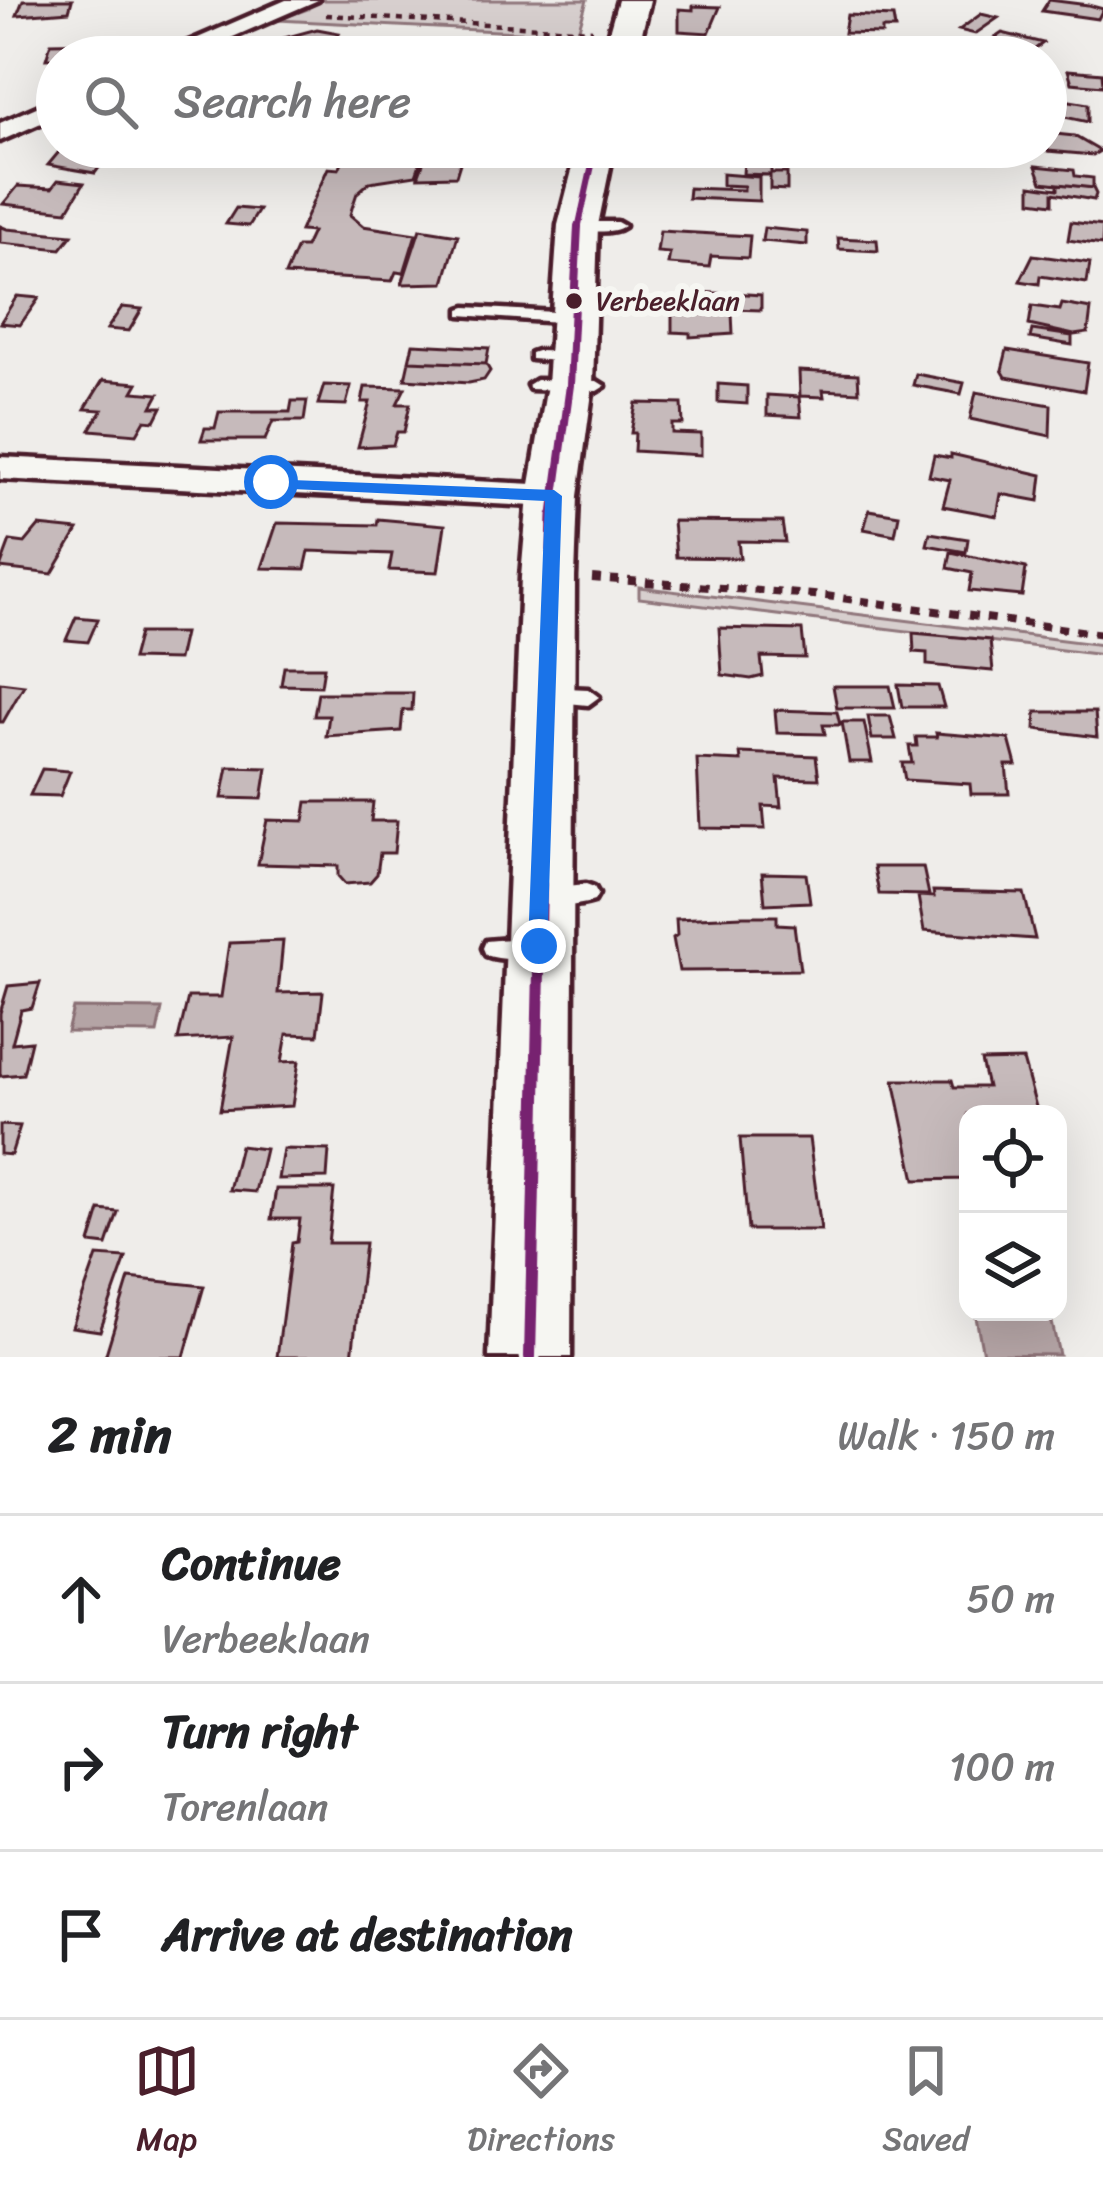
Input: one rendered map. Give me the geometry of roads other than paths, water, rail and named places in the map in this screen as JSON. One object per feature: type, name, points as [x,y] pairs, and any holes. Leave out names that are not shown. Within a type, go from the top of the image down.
[{"type":"main road","points":[[630,36],[634,0]]},
{"type":"main road","points":[[530,1357],[540,921],[533,780],[552,688],[548,578],[572,351],[597,225],[596,168]]},
{"type":"street","points":[[218,36],[306,0]]},
{"type":"street","points":[[0,133],[36,116]]},
{"type":"street","points":[[0,468],[558,505]]},
{"type":"lane","points":[[466,312],[572,351]]},
{"type":"place","name":"Verbeeklaan","points":[[574,301]]}]
